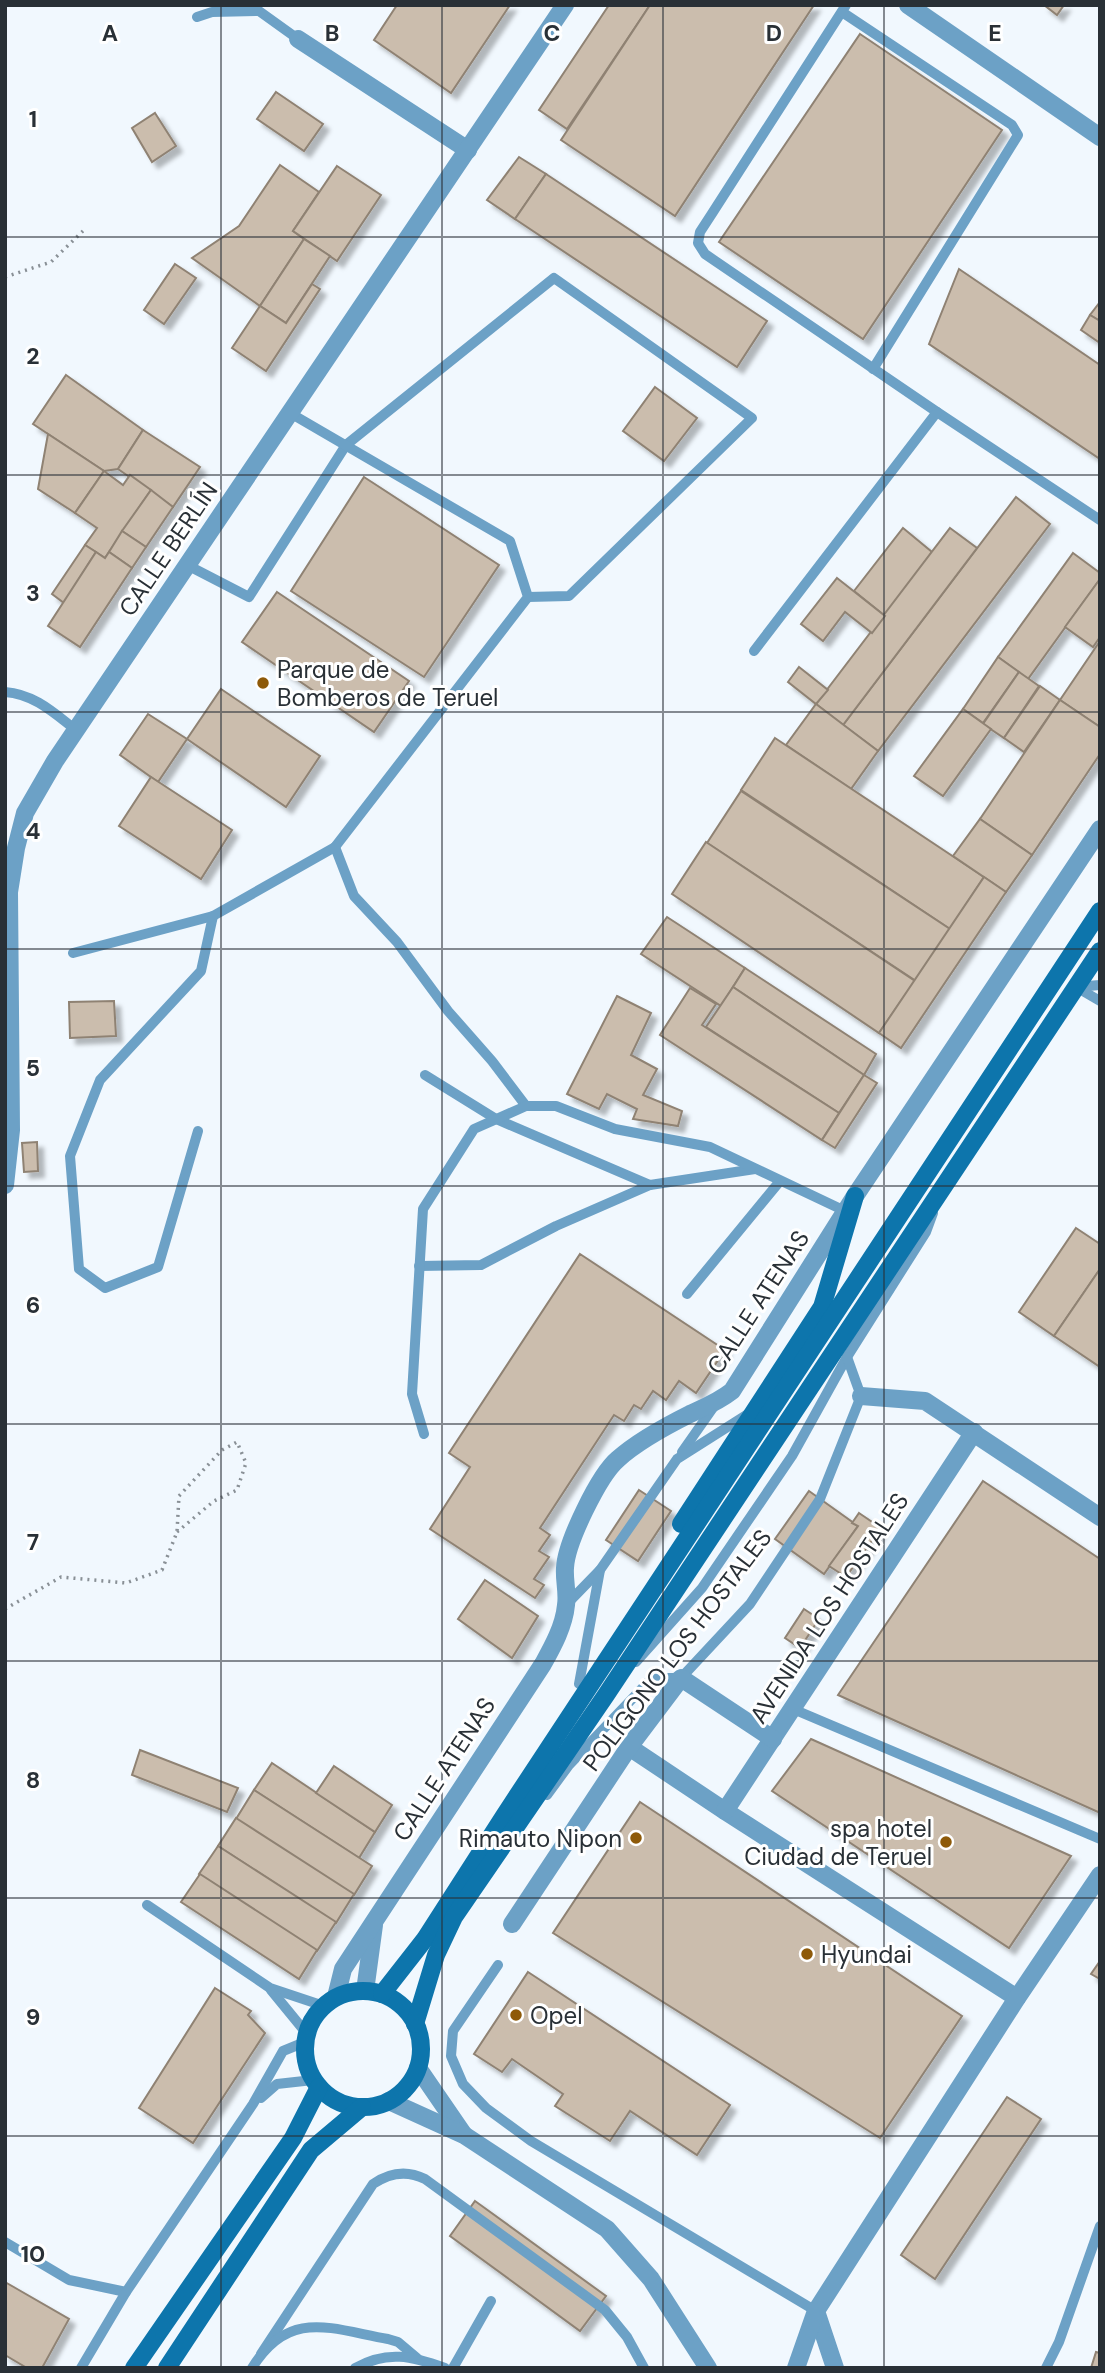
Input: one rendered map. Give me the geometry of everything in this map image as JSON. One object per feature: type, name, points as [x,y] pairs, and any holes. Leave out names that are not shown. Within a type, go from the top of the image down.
[{"type":"main road","points":[[374,1992],[425,1939],[1100,911]]},
{"type":"main road","points":[[415,2024],[436,1955],[454,1917],[606,1695],[1100,951]]},
{"type":"main road","points":[[504,1816],[516,1782],[822,1307],[850,1204]]},
{"type":"main road","points":[[351,1992],[374,1992],[404,2008],[415,2024],[420,2038],[418,2068],[411,2081],[389,2101],[376,2106],[347,2105],[332,2098],[316,2083],[307,2065],[306,2038],[313,2019],[330,2002],[351,1992]]},
{"type":"main road","points":[[134,2368],[292,2138],[316,2083]]},
{"type":"main road","points":[[167,2368],[311,2150],[362,2107]]},
{"type":"street","name":"CALLE BERLÍN","points":[[5,1185],[8,1150],[9,892],[16,848],[26,813],[55,761],[565,5]]},
{"type":"street","points":[[908,5],[1100,136]]},
{"type":"street","points":[[298,39],[468,150]]},
{"type":"street","name":"CALLE ATENAS","points":[[330,2002],[343,1969],[543,1664],[558,1636],[566,1605],[565,1566],[571,1542],[584,1509],[616,1460],[690,1414],[716,1403],[732,1391],[850,1204],[1100,829]]},
{"type":"street","points":[[862,1396],[925,1401],[1100,1517]]},
{"type":"street","name":"AVENIDA LOS HOSTALES","points":[[725,1811],[974,1432]]},
{"type":"street","points":[[681,1678],[773,1739]]},
{"type":"street","name":"POLÍGONO LOS HOSTALES","points":[[512,1924],[629,1747],[681,1678]]},
{"type":"street","points":[[629,1747],[1017,1998]]},
{"type":"street","points":[[796,2368],[817,2311],[1017,1998],[1100,1875]]},
{"type":"street","name":"CALLE ATENAS","points":[[374,1992],[375,1918]]},
{"type":"street","points":[[418,2068],[464,2135]]},
{"type":"street","points":[[389,2101],[464,2135],[607,2229],[651,2278],[708,2368]]},
{"type":"street","points":[[817,2311],[835,2368]]},
{"type":"lane","points":[[873,369],[1018,135],[1012,125],[844,9],[700,232],[698,243],[705,254],[873,369],[1100,520]]},
{"type":"lane","points":[[197,17],[212,12],[259,11],[298,39]]},
{"type":"lane","points":[[187,565],[249,597],[346,445],[554,278],[752,418],[569,596],[528,597]]},
{"type":"lane","points":[[754,651],[937,412]]},
{"type":"lane","points":[[290,413],[510,541],[528,597]]},
{"type":"lane","points":[[73,953],[213,916],[335,847],[528,597]]},
{"type":"lane","points":[[5,692],[27,696],[76,730]]},
{"type":"lane","points":[[335,847],[354,896],[397,942],[448,1011],[492,1061],[526,1106]]},
{"type":"lane","points":[[198,1131],[158,1266],[105,1289],[79,1269],[70,1156],[100,1080],[201,971],[213,916]]},
{"type":"lane","points":[[1076,986],[1100,985]]},
{"type":"lane","points":[[1076,986],[1100,1001]]},
{"type":"lane","points":[[425,1075],[496,1119],[650,1185]]},
{"type":"lane","points":[[424,1434],[412,1394],[423,1209],[474,1129],[526,1106],[556,1106],[615,1129],[710,1147],[780,1181],[850,1204]]},
{"type":"lane","points":[[419,1265],[481,1265],[556,1226],[650,1185],[755,1169]]},
{"type":"lane","points":[[687,1294],[780,1181]]},
{"type":"lane","points":[[606,1695],[702,1588],[792,1456],[847,1357],[926,1232],[943,1185]]},
{"type":"lane","points":[[847,1357],[862,1396]]},
{"type":"lane","points":[[677,1459],[756,1409],[791,1380]]},
{"type":"lane","name":"POLÍGONO LOS HOSTALES","points":[[681,1678],[750,1604],[820,1499],[862,1396]]},
{"type":"lane","points":[[566,1605],[600,1570],[716,1403]]},
{"type":"lane","points":[[579,1684],[600,1570]]},
{"type":"lane","points":[[454,1917],[505,1854],[569,1765],[652,1678],[681,1678]]},
{"type":"lane","points":[[793,1709],[1100,1839]]},
{"type":"lane","points":[[81,2368],[126,2291],[253,2104],[283,2052],[306,2038],[270,1988],[147,1905]]},
{"type":"lane","points":[[498,1965],[453,2031],[451,2056],[463,2084],[486,2108],[531,2141],[817,2311]]},
{"type":"lane","points":[[270,1988],[330,2002]]},
{"type":"lane","points":[[253,2104],[277,2084],[316,2083]]},
{"type":"lane","points":[[252,2368],[373,2184],[389,2176],[411,2174],[425,2179],[605,2310],[622,2329],[644,2368]]},
{"type":"lane","points":[[1046,2368],[1059,2342],[1100,2226]]},
{"type":"lane","points":[[5,2242],[69,2280],[126,2291]]},
{"type":"lane","points":[[453,2368],[491,2301]]},
{"type":"lane","points":[[261,2354],[270,2343],[289,2330],[311,2327],[398,2342],[417,2358]]},
{"type":"lane","points":[[355,2368],[378,2358],[417,2358],[445,2368]]},
{"type":"path","points":[[5,277],[51,262],[83,231]]},
{"type":"path","points":[[5,1609],[61,1577],[126,1583],[163,1570],[177,1532],[179,1496],[222,1450],[237,1442],[246,1463],[237,1490],[214,1502],[177,1532]]},
{"type":"building","points":[[397,5],[510,5],[451,93],[374,40]]},
{"type":"building","points":[[609,5],[650,5],[567,129],[539,110]]},
{"type":"building","points":[[650,5],[814,5],[675,216],[561,140]]},
{"type":"building","points":[[1044,5],[1064,5],[1057,15]]},
{"type":"building","points":[[860,34],[1002,130],[863,339],[719,242]]},
{"type":"building","points":[[276,92],[323,124],[304,151],[257,119]]},
{"type":"building","points":[[155,113],[176,146],[152,162],[132,128]]},
{"type":"building","points":[[519,157],[546,174],[515,219],[487,200]]},
{"type":"building","points":[[280,165],[319,192],[293,231],[304,239],[260,306],[192,258],[239,226]]},
{"type":"building","points":[[337,166],[381,195],[337,261],[293,231]]},
{"type":"building","points":[[546,174],[767,321],[737,367],[515,219]]},
{"type":"building","points":[[304,239],[330,256],[286,323],[260,306]]},
{"type":"building","points":[[175,264],[196,278],[164,324],[144,310]]},
{"type":"building","points":[[959,269],[1100,365],[1100,459],[929,344]]},
{"type":"building","points":[[312,284],[320,289],[266,371],[232,348],[260,306],[286,323]]},
{"type":"building","points":[[1100,302],[1100,321],[1090,315]]},
{"type":"building","points":[[1090,315],[1100,321],[1100,343],[1081,330]]},
{"type":"building","points":[[66,375],[143,430],[118,469],[104,471],[33,424]]},
{"type":"building","points":[[655,387],[697,418],[664,461],[623,431]]},
{"type":"building","points":[[143,430],[200,467],[173,507],[118,469]]},
{"type":"building","points":[[48,434],[104,471],[75,513],[38,489]]},
{"type":"building","points":[[104,471],[123,485],[130,475],[151,490],[105,558],[85,545],[97,528],[75,513]]},
{"type":"building","points":[[364,477],[499,565],[424,677],[291,591]]},
{"type":"building","points":[[151,490],[173,507],[146,547],[122,531]]},
{"type":"building","points":[[1016,497],[1050,524],[878,751],[843,725]]},
{"type":"building","points":[[903,528],[932,552],[885,616],[854,591]]},
{"type":"building","points":[[950,528],[977,548],[843,725],[816,704]]},
{"type":"building","points":[[122,531],[146,547],[132,568],[109,552]]},
{"type":"building","points":[[85,545],[96,552],[64,603],[52,594]]},
{"type":"building","points":[[96,552],[105,558],[109,552],[132,568],[80,647],[48,626]]},
{"type":"building","points":[[1073,553],[1100,573],[1100,579],[1028,679],[998,657]]},
{"type":"building","points":[[837,578],[885,616],[872,633],[845,612],[823,641],[801,624]]},
{"type":"building","points":[[1100,579],[1100,637],[1093,647],[1065,627]]},
{"type":"building","points":[[277,592],[409,681],[374,732],[242,642]]},
{"type":"building","points":[[1100,641],[1100,727],[1060,700]]},
{"type":"building","points":[[998,657],[1019,672],[983,723],[963,709]]},
{"type":"building","points":[[799,667],[828,690],[816,704],[788,682]]},
{"type":"building","points":[[1019,672],[1039,686],[1004,738],[983,724]]},
{"type":"building","points":[[1040,686],[1060,700],[1024,752],[1004,738]]},
{"type":"building","points":[[221,689],[320,756],[286,807],[187,739]]},
{"type":"building","points":[[1060,700],[1100,727],[1100,754],[1032,855],[980,819]]},
{"type":"building","points":[[816,704],[878,751],[851,789],[786,745]]},
{"type":"building","points":[[963,709],[991,729],[943,796],[914,776]]},
{"type":"building","points":[[148,714],[187,739],[158,782],[120,755]]},
{"type":"building","points":[[775,738],[984,877],[950,929],[741,790]]},
{"type":"building","points":[[151,777],[232,830],[201,879],[119,826]]},
{"type":"building","points":[[741,791],[950,929],[916,981],[707,843]]},
{"type":"building","points":[[980,819],[1032,855],[1006,892],[953,856]]},
{"type":"building","points":[[706,842],[915,981],[879,1033],[672,894]]},
{"type":"building","points":[[984,877],[1006,892],[901,1048],[879,1033]]},
{"type":"building","points":[[667,917],[745,968],[721,1006],[641,954]]},
{"type":"building","points":[[745,968],[876,1054],[864,1075],[733,987]]},
{"type":"building","points":[[733,987],[864,1075],[839,1113],[706,1027]]},
{"type":"building","points":[[690,988],[716,1004],[702,1025],[839,1113],[822,1140],[660,1035]]},
{"type":"building","points":[[617,996],[651,1013],[631,1055],[657,1069],[643,1095],[682,1111],[678,1126],[633,1119],[637,1109],[607,1094],[599,1109],[567,1094]]},
{"type":"building","points":[[114,1001],[116,1036],[70,1038],[69,1002]]},
{"type":"building","points":[[864,1075],[877,1083],[835,1148],[822,1140]]},
{"type":"building","points":[[37,1142],[38,1171],[24,1172],[22,1143]]},
{"type":"building","points":[[1076,1228],[1100,1244],[1100,1269],[1054,1336],[1019,1312]]},
{"type":"building","points":[[580,1254],[725,1350],[696,1393],[679,1381],[666,1400],[653,1391],[641,1409],[634,1405],[624,1421],[614,1415],[540,1528],[550,1535],[539,1551],[549,1557],[534,1579],[544,1585],[535,1598],[430,1529],[470,1467],[449,1453]]},
{"type":"building","points":[[1100,1269],[1100,1367],[1054,1336]]},
{"type":"building","points":[[983,1481],[1100,1559],[1098,1812],[838,1695]]},
{"type":"building","points":[[639,1490],[671,1511],[638,1561],[606,1540]]},
{"type":"building","points":[[809,1491],[858,1526],[824,1574],[775,1539]]},
{"type":"building","points":[[859,1513],[881,1528],[846,1577],[829,1566],[858,1526],[852,1523]]},
{"type":"building","points":[[485,1580],[538,1616],[512,1658],[458,1619]]},
{"type":"building","points":[[804,1609],[819,1619],[800,1648],[785,1638]]},
{"type":"building","name":"spa hotel Ciudad de Teruel","points":[[811,1739],[1071,1856],[1009,1948],[772,1791]]},
{"type":"building","points":[[140,1750],[238,1788],[227,1812],[132,1775]]},
{"type":"building","points":[[272,1763],[375,1832],[359,1858],[254,1790]]},
{"type":"building","points":[[334,1766],[392,1805],[375,1832],[316,1793]]},
{"type":"building","points":[[254,1790],[372,1866],[354,1895],[236,1819]]},
{"type":"building","points":[[640,1802],[962,2016],[880,2138],[553,1933]]},
{"type":"building","points":[[236,1818],[354,1894],[336,1923],[218,1846]]},
{"type":"building","points":[[218,1846],[336,1922],[317,1951],[199,1874]]},
{"type":"building","points":[[200,1874],[317,1950],[299,1979],[181,1902]]},
{"type":"building","points":[[1100,1961],[1100,1979],[1091,1974]]},
{"type":"building","points":[[528,1972],[730,2105],[697,2155],[630,2111],[610,2141],[555,2106],[563,2094],[512,2059],[502,2072],[474,2054]]},
{"type":"building","points":[[215,1988],[251,2011],[248,2015],[265,2033],[193,2143],[139,2108]]},
{"type":"building","points":[[1007,2097],[1041,2119],[935,2279],[901,2255]]},
{"type":"building","points":[[475,2201],[606,2296],[580,2331],[450,2236]]},
{"type":"building","points":[[5,2282],[69,2319],[42,2368],[27,2368],[5,2355]]},
{"type":"building","points":[[1096,2352],[1100,2353],[1100,2368],[1091,2368]]},
{"type":"place","name":"Parque de Bomberos de Teruel","points":[[263,683]]},
{"type":"place","name":"Rimauto Nipon","points":[[636,1838]]},
{"type":"place","name":"spa hotel Ciudad de Teruel","points":[[946,1842]]},
{"type":"place","name":"Hyundai","points":[[807,1954]]},
{"type":"place","name":"Opel","points":[[516,2015]]}]
